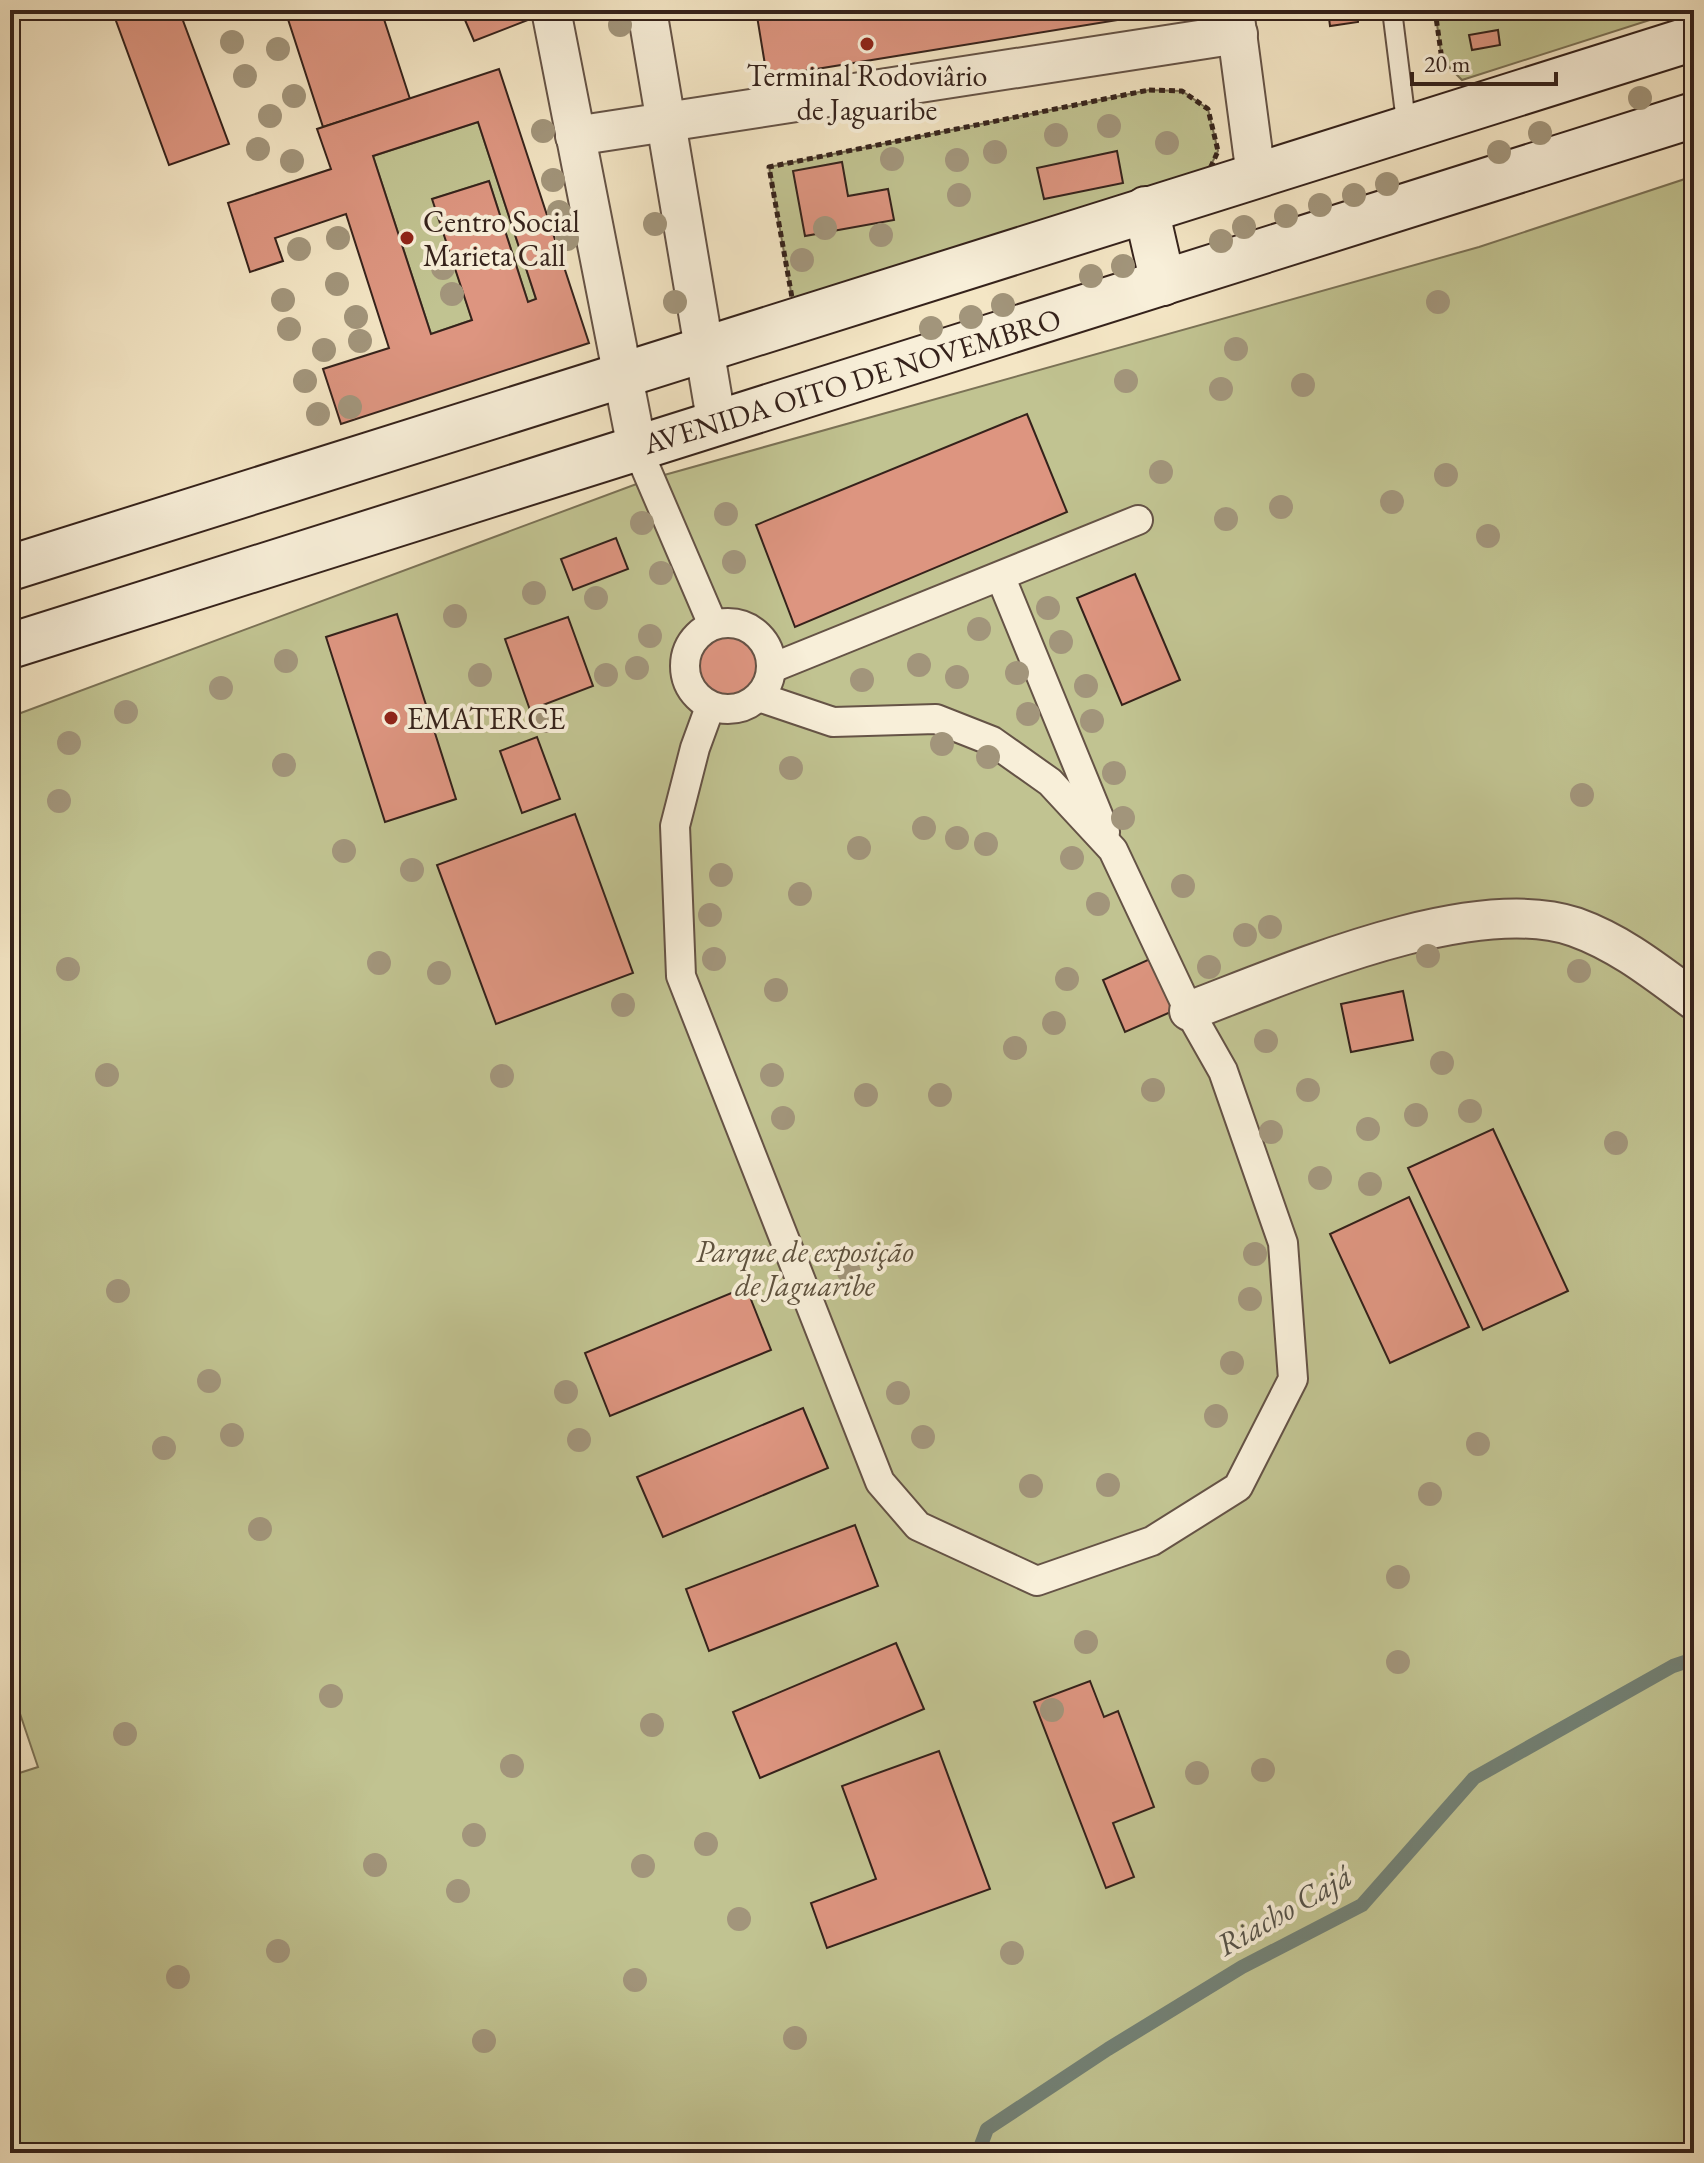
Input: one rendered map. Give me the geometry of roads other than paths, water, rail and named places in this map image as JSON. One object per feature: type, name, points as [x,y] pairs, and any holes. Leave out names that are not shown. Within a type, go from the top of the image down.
[{"type":"main road","points":[[10,568],[1694,38]]},
{"type":"main road","name":"AVENIDA OITO DE NOVEMBRO","points":[[10,646],[1694,115]]},
{"type":"main road","points":[[1146,209],[1163,283]]},
{"type":"street","points":[[551,10],[637,448],[713,625]]},
{"type":"street","points":[[647,10],[717,425]]},
{"type":"street","points":[[575,136],[1236,22],[1256,176]]},
{"type":"street","points":[[772,668],[1001,578],[1138,520]]},
{"type":"street","points":[[710,707],[695,748],[675,826],[681,976],[880,1482],[918,1526],[1037,1581],[1152,1541],[1238,1487],[1293,1379],[1283,1243],[1223,1071],[1189,1011],[1113,850],[1001,578]]},
{"type":"street","points":[[730,622],[753,632],[769,651],[772,668],[768,684],[759,697],[736,708],[710,707],[691,689],[684,664],[688,648],[698,634],[713,625],[730,622]]},
{"type":"street","points":[[759,697],[833,722],[936,719],[992,741],[1050,782],[1113,850]]},
{"type":"street","points":[[1189,1011],[1321,961],[1418,932],[1500,918],[1573,926],[1624,949],[1694,1000]]},
{"type":"lane","points":[[1392,10],[1407,130]]},
{"type":"waterway","name":"Riacho Cajá","points":[[978,2153],[987,2129],[1108,2049],[1242,1967],[1362,1905],[1474,1778],[1673,1666],[1694,1659]]},
{"type":"place","name":"Terminal Rodoviârio de Jaguaribe","points":[[867,44]]},
{"type":"place","name":"Centro Social Marieta Call","points":[[407,238]]},
{"type":"place","name":"EMATERCE","points":[[391,718]]},
{"type":"park label","name":"Parque de exposição de Jaguaribe","points":[[805,1268]]}]
